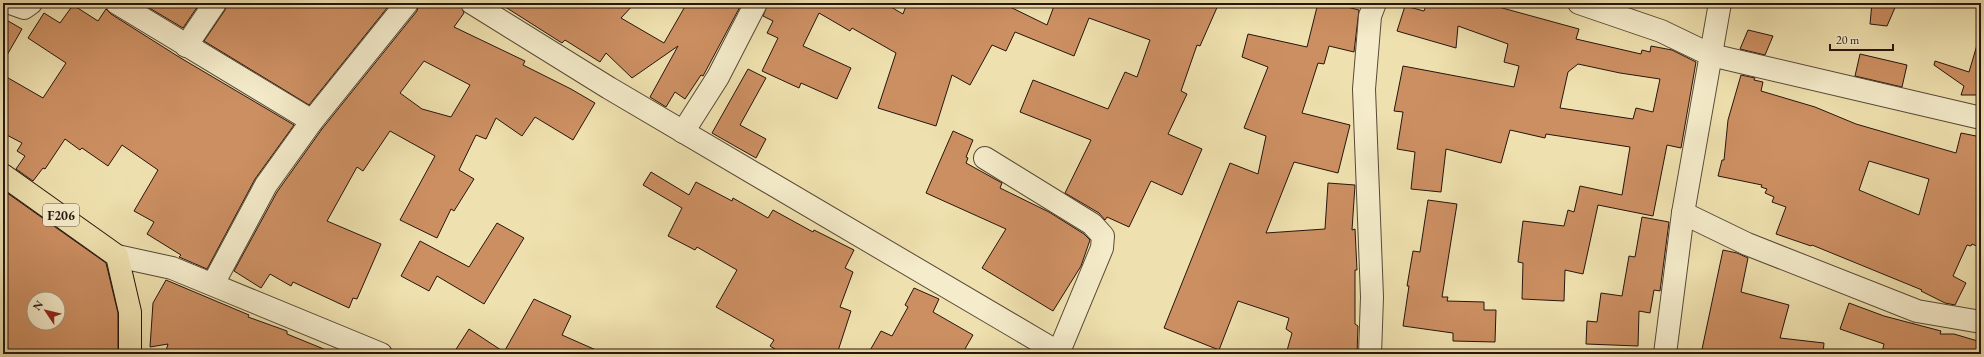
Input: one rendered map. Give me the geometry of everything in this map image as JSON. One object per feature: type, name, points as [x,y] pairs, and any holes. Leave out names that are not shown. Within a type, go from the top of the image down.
[{"type":"main road","name":"F206","points":[[3,175],[118,256]]},
{"type":"main road","points":[[118,256],[130,312],[130,354]]},
{"type":"street","points":[[10,3],[24,8],[31,3]]},
{"type":"street","points":[[117,3],[312,121]]},
{"type":"street","points":[[186,46],[216,3]]},
{"type":"street","points":[[213,284],[266,184],[312,121],[407,3]]},
{"type":"street","points":[[472,3],[609,88],[1059,354],[1102,248],[1103,236],[1092,224],[985,158]]},
{"type":"street","points":[[683,132],[718,77],[756,3]]},
{"type":"street","points":[[1370,354],[1372,297],[1364,89],[1370,16],[1376,3]]},
{"type":"street","points":[[1579,3],[1661,30],[1711,55],[1981,118]]},
{"type":"street","points":[[1665,354],[1683,213],[1720,3]]},
{"type":"street","points":[[1683,213],[1747,244],[1917,311],[1981,322]]},
{"type":"street","points":[[118,256],[172,268],[381,354]]},
{"type":"building","points":[[141,3],[200,3],[183,28]]},
{"type":"building","points":[[227,3],[391,3],[309,105],[204,41],[225,10]]},
{"type":"building","points":[[419,3],[460,3],[464,13],[454,27],[525,61],[523,65],[595,103],[573,140],[535,117],[522,136],[496,118],[486,139],[476,135],[459,170],[474,179],[454,211],[451,209],[437,238],[400,220],[435,156],[390,131],[363,171],[357,167],[327,221],[381,244],[357,299],[353,298],[349,308],[293,282],[291,286],[270,274],[261,288],[234,271],[277,192],[322,129],[417,11]],"holes":[[[424,61],[470,85],[451,117],[422,109],[400,93]]]},
{"type":"building","points":[[499,3],[635,3],[621,18],[664,43],[687,3],[742,3],[703,76],[701,75],[685,99],[675,92],[666,107],[650,97],[678,46],[632,78],[606,53],[600,62],[565,40],[562,43]]},
{"type":"building","points":[[768,3],[884,3],[903,14],[907,3],[1002,3],[1047,25],[1054,6],[1053,3],[1219,3],[1200,46],[1197,45],[1181,91],[1187,94],[1168,134],[1202,149],[1182,195],[1151,181],[1129,227],[1107,217],[1105,220],[1099,213],[1065,193],[1091,140],[1020,112],[1033,80],[1108,109],[1125,72],[1137,77],[1150,40],[1089,18],[1074,56],[1015,32],[1006,51],[992,45],[970,85],[952,75],[936,126],[878,108],[896,53],[852,28],[850,31],[819,13],[803,46],[851,68],[837,99],[801,83],[799,88],[762,71],[778,38],[767,33],[773,21],[763,16]]},
{"type":"building","points":[[1318,3],[1349,3],[1347,7],[1359,10],[1354,52],[1329,46],[1324,64],[1318,63],[1302,113],[1350,125],[1338,173],[1294,162],[1266,233],[1325,229],[1328,183],[1355,185],[1352,230],[1355,229],[1357,270],[1355,270],[1355,324],[1358,326],[1357,354],[1286,354],[1292,333],[1286,329],[1289,318],[1238,301],[1219,350],[1164,328],[1230,163],[1258,174],[1266,136],[1244,128],[1268,67],[1242,57],[1248,34],[1307,47]]},
{"type":"building","points":[[1427,3],[1484,3],[1579,29],[1576,39],[1641,54],[1642,50],[1650,52],[1651,46],[1672,50],[1696,62],[1681,148],[1667,145],[1653,216],[1598,205],[1583,274],[1565,270],[1564,301],[1522,299],[1523,263],[1518,262],[1523,221],[1564,226],[1568,210],[1574,212],[1580,186],[1622,195],[1630,147],[1546,134],[1545,138],[1510,130],[1501,163],[1446,149],[1441,192],[1411,189],[1415,152],[1397,149],[1403,112],[1394,111],[1403,66],[1514,87],[1519,66],[1504,62],[1508,44],[1458,26],[1456,48],[1397,31],[1405,6],[1424,11]],"holes":[[[1578,64],[1620,73],[1660,79],[1653,112],[1636,108],[1633,119],[1560,108],[1568,72]]]},
{"type":"building","points":[[1872,3],[1897,3],[1887,26],[1870,24]]},
{"type":"building","points":[[73,5],[98,21],[106,9],[111,14],[179,57],[294,125],[255,179],[207,269],[179,257],[181,255],[147,234],[154,222],[134,211],[158,170],[122,145],[108,166],[82,148],[80,150],[65,139],[45,169],[43,168],[33,181],[16,169],[25,156],[17,151],[22,143],[3,133],[3,75],[43,98],[66,63],[28,38],[44,13],[60,23]]},
{"type":"building","points":[[3,18],[22,29],[3,62]]},
{"type":"building","points":[[1748,30],[1773,36],[1765,55],[1740,49]]},
{"type":"building","points":[[1977,45],[1981,45],[1981,98],[1978,95],[1961,95],[1964,86],[1934,65],[1935,61],[1969,72]]},
{"type":"building","points":[[1860,54],[1907,65],[1902,87],[1855,76]]},
{"type":"building","points":[[748,69],[766,78],[740,125],[766,139],[756,158],[712,133]]},
{"type":"building","points":[[1741,75],[1755,78],[1754,80],[1763,82],[1761,91],[1815,107],[1856,124],[1956,153],[1961,133],[1981,137],[1981,248],[1972,244],[1971,246],[1967,245],[1953,276],[1966,283],[1955,305],[1945,303],[1921,291],[1922,290],[1812,245],[1811,246],[1776,234],[1786,207],[1772,202],[1774,197],[1765,193],[1767,189],[1761,187],[1762,185],[1718,176],[1722,160],[1724,160],[1728,120]],"holes":[[[1869,161],[1929,179],[1919,215],[1859,190]]]},
{"type":"building","points":[[953,131],[973,140],[966,157],[968,158],[966,163],[1002,183],[1000,188],[1049,212],[1084,234],[1090,240],[1081,266],[1053,311],[982,268],[1006,229],[926,193]]},
{"type":"building","points":[[651,172],[689,195],[696,182],[732,201],[733,198],[768,218],[773,210],[813,232],[814,230],[854,250],[845,268],[853,272],[840,307],[851,311],[837,354],[783,354],[770,346],[774,340],[716,307],[737,270],[697,247],[695,250],[668,236],[682,208],[643,185]]},
{"type":"building","points":[[3,190],[106,263],[118,313],[118,354],[3,354]]},
{"type":"building","points":[[1428,200],[1457,204],[1442,297],[1448,297],[1447,301],[1484,302],[1484,310],[1496,310],[1495,342],[1453,341],[1453,333],[1403,326],[1409,286],[1407,286],[1413,251],[1420,252]]},
{"type":"building","points":[[1642,217],[1669,222],[1660,291],[1654,290],[1650,313],[1639,311],[1638,346],[1586,344],[1587,321],[1597,322],[1601,293],[1622,296],[1629,256],[1635,257]]},
{"type":"building","points":[[497,223],[524,238],[484,304],[437,276],[429,291],[401,276],[420,241],[469,267]]},
{"type":"building","points":[[1723,250],[1737,253],[1748,258],[1741,292],[1789,305],[1780,338],[1824,343],[1823,354],[1701,354]]},
{"type":"building","points":[[166,280],[249,315],[248,317],[287,331],[287,334],[336,354],[165,354],[168,344],[150,347],[153,303]]},
{"type":"building","points":[[914,288],[939,299],[933,312],[973,335],[962,354],[868,354],[881,331],[892,336],[908,307],[905,305]]},
{"type":"building","points":[[534,299],[571,316],[562,335],[605,354],[453,354],[469,329],[504,352]]},
{"type":"building","points":[[1849,303],[1884,316],[1941,331],[1940,334],[1954,334],[1981,342],[1981,354],[1893,354],[1882,352],[1884,344],[1840,329]]}]
